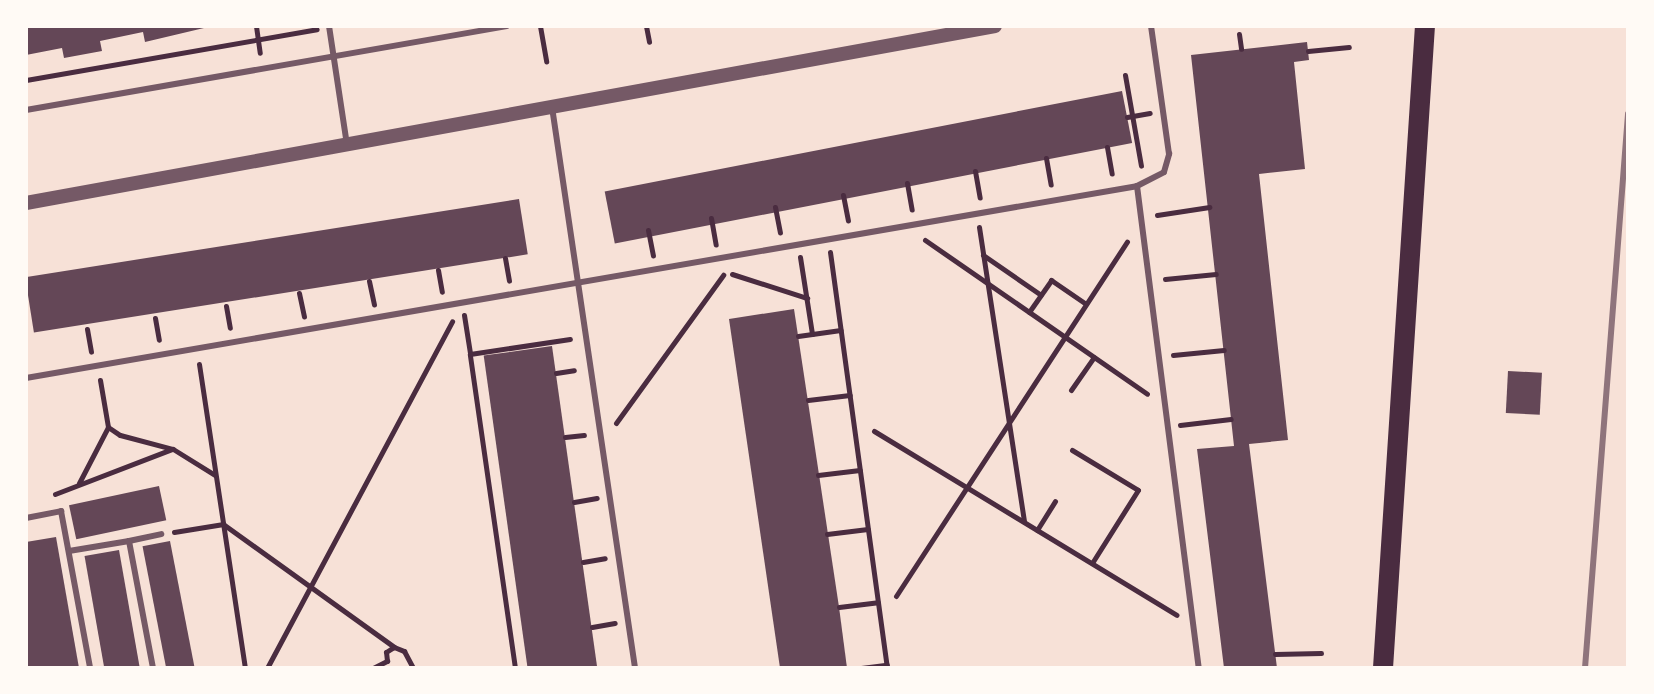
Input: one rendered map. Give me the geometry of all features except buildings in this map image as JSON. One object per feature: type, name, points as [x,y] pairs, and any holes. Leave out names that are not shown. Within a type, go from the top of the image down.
[{"type":"main road","points":[[1383,668],[1425,26]]},
{"type":"street","points":[[26,203],[552,107],[939,31],[995,26]]},
{"type":"lane","points":[[329,26],[347,145]]},
{"type":"lane","points":[[26,110],[507,26]]},
{"type":"lane","points":[[26,378],[1137,186],[1164,172],[1169,154],[1151,26]]},
{"type":"lane","points":[[552,107],[635,668]]},
{"type":"lane","points":[[1137,186],[1199,668]]},
{"type":"lane","points":[[26,518],[61,511],[90,668]]},
{"type":"lane","points":[[69,551],[161,534]]},
{"type":"lane","points":[[129,541],[153,668]]},
{"type":"path","points":[[256,26],[262,68]]},
{"type":"path","points":[[26,80],[329,26]]},
{"type":"path","points":[[540,26],[546,61]]},
{"type":"path","points":[[646,26],[649,42]]},
{"type":"path","points":[[1239,34],[1241,49]]},
{"type":"path","points":[[1308,51],[1349,47]]},
{"type":"path","points":[[1107,147],[1113,179]]},
{"type":"path","points":[[1046,158],[1051,190]]},
{"type":"path","points":[[975,171],[981,202]]},
{"type":"path","points":[[907,183],[913,214]]},
{"type":"path","points":[[843,195],[849,225]]},
{"type":"path","points":[[775,207],[781,237]]},
{"type":"path","points":[[977,213],[1025,523]]},
{"type":"path","points":[[711,218],[717,249]]},
{"type":"path","points":[[896,596],[1141,220]]},
{"type":"path","points":[[648,230],[654,260]]},
{"type":"path","points":[[921,237],[1165,406]]},
{"type":"path","points":[[828,239],[887,666],[861,668]]},
{"type":"path","points":[[798,244],[812,334]]},
{"type":"path","points":[[602,442],[737,255]]},
{"type":"path","points":[[983,255],[1041,295]]},
{"type":"path","points":[[505,258],[510,285]]},
{"type":"path","points":[[438,270],[443,296]]},
{"type":"path","points":[[725,272],[807,298]]},
{"type":"path","points":[[1160,280],[1216,274]]},
{"type":"path","points":[[1029,312],[1051,280],[1086,304]]},
{"type":"path","points":[[369,281],[374,308]]},
{"type":"path","points":[[299,293],[304,320]]},
{"type":"path","points":[[462,302],[515,668]]},
{"type":"path","points":[[267,668],[462,302]]},
{"type":"path","points":[[226,306],[231,332]]},
{"type":"path","points":[[155,318],[159,345]]},
{"type":"path","points":[[87,329],[92,356]]},
{"type":"path","points":[[798,336],[841,330]]},
{"type":"path","points":[[470,354],[586,337]]},
{"type":"path","points":[[196,349],[245,668]]},
{"type":"path","points":[[1169,356],[1224,350]]},
{"type":"path","points":[[1071,390],[1094,357]]},
{"type":"path","points":[[79,483],[108,427],[97,366]]},
{"type":"path","points":[[556,373],[581,369]]},
{"type":"path","points":[[808,400],[850,395]]},
{"type":"path","points":[[1177,425],[1231,419]]},
{"type":"path","points":[[108,427],[173,449],[215,476]]},
{"type":"path","points":[[874,431],[1193,624]]},
{"type":"path","points":[[565,437],[591,434]]},
{"type":"path","points":[[43,514],[51,498],[79,483],[173,449]]},
{"type":"path","points":[[1072,450],[1138,490],[1092,563]]},
{"type":"path","points":[[818,475],[860,470]]},
{"type":"path","points":[[574,502],[600,498]]},
{"type":"path","points":[[1037,530],[1055,501]]},
{"type":"path","points":[[161,534],[223,524],[394,647],[404,651],[413,668]]},
{"type":"path","points":[[827,534],[868,529]]},
{"type":"path","points":[[583,562],[609,558]]},
{"type":"path","points":[[839,607],[878,602]]},
{"type":"path","points":[[592,627],[619,623]]},
{"type":"path","points":[[373,668],[387,661],[386,652],[394,647]]},
{"type":"path","points":[[1275,654],[1321,653]]},
{"type":"railway","points":[[1585,668],[1628,114]]}]
